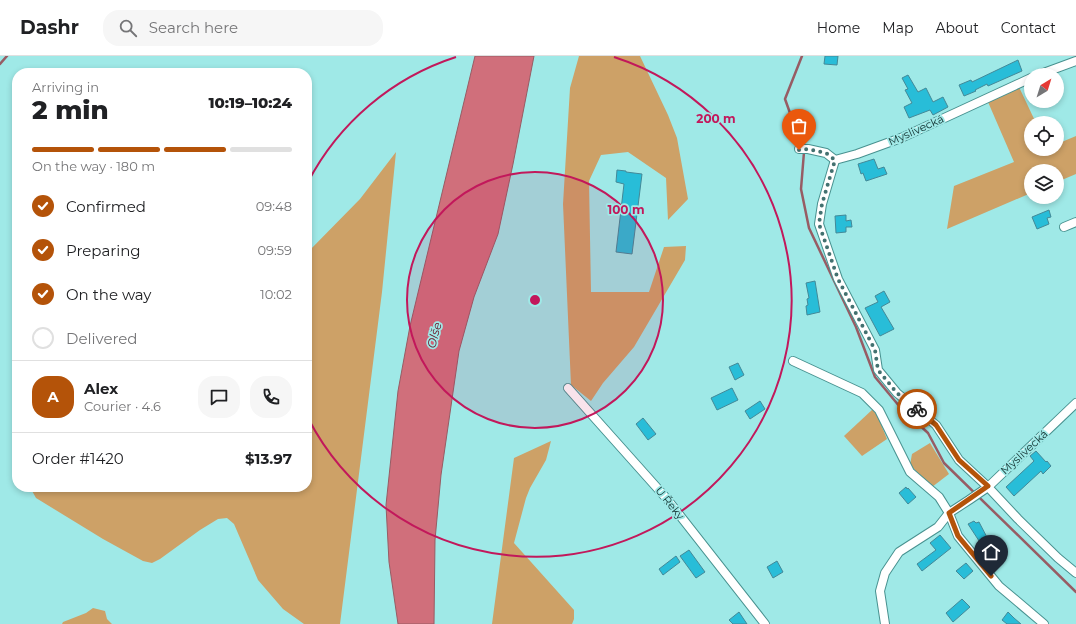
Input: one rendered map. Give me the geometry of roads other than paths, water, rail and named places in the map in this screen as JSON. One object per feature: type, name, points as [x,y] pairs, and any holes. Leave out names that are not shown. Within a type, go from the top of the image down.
[{"type":"street","points":[[1057,68],[1076,61]]},
{"type":"street","name":"Myslivecká","points":[[835,160],[857,154],[901,138],[1024,81]]},
{"type":"street","points":[[799,150],[808,149],[826,153],[835,160],[822,204],[819,224],[838,279],[875,350],[878,370],[897,393],[936,425],[959,460],[988,486],[1018,519],[1048,548],[1076,573]]},
{"type":"street","points":[[1064,227],[1076,222]]},
{"type":"street","points":[[793,361],[862,394],[879,410],[910,472],[939,497],[949,513],[958,536],[999,586],[1044,624]]},
{"type":"street","name":"U Řeky","points":[[568,388],[667,499],[765,624]]},
{"type":"street","name":"Myslivecká","points":[[885,624],[880,591],[885,573],[899,552],[938,527],[949,513],[988,486],[1076,403]]},
{"type":"water","name":"Olše","points":[[475,56],[534,56],[498,234],[474,297],[459,351],[441,475],[435,540],[434,624],[398,624],[389,562],[386,505],[398,391],[410,326]]},
{"type":"waterway","points":[[0,64],[7,56]]},
{"type":"waterway","points":[[802,56],[785,99],[804,152],[801,189],[809,228],[856,327],[875,377],[900,407],[928,433],[944,463],[1076,592]]}]
